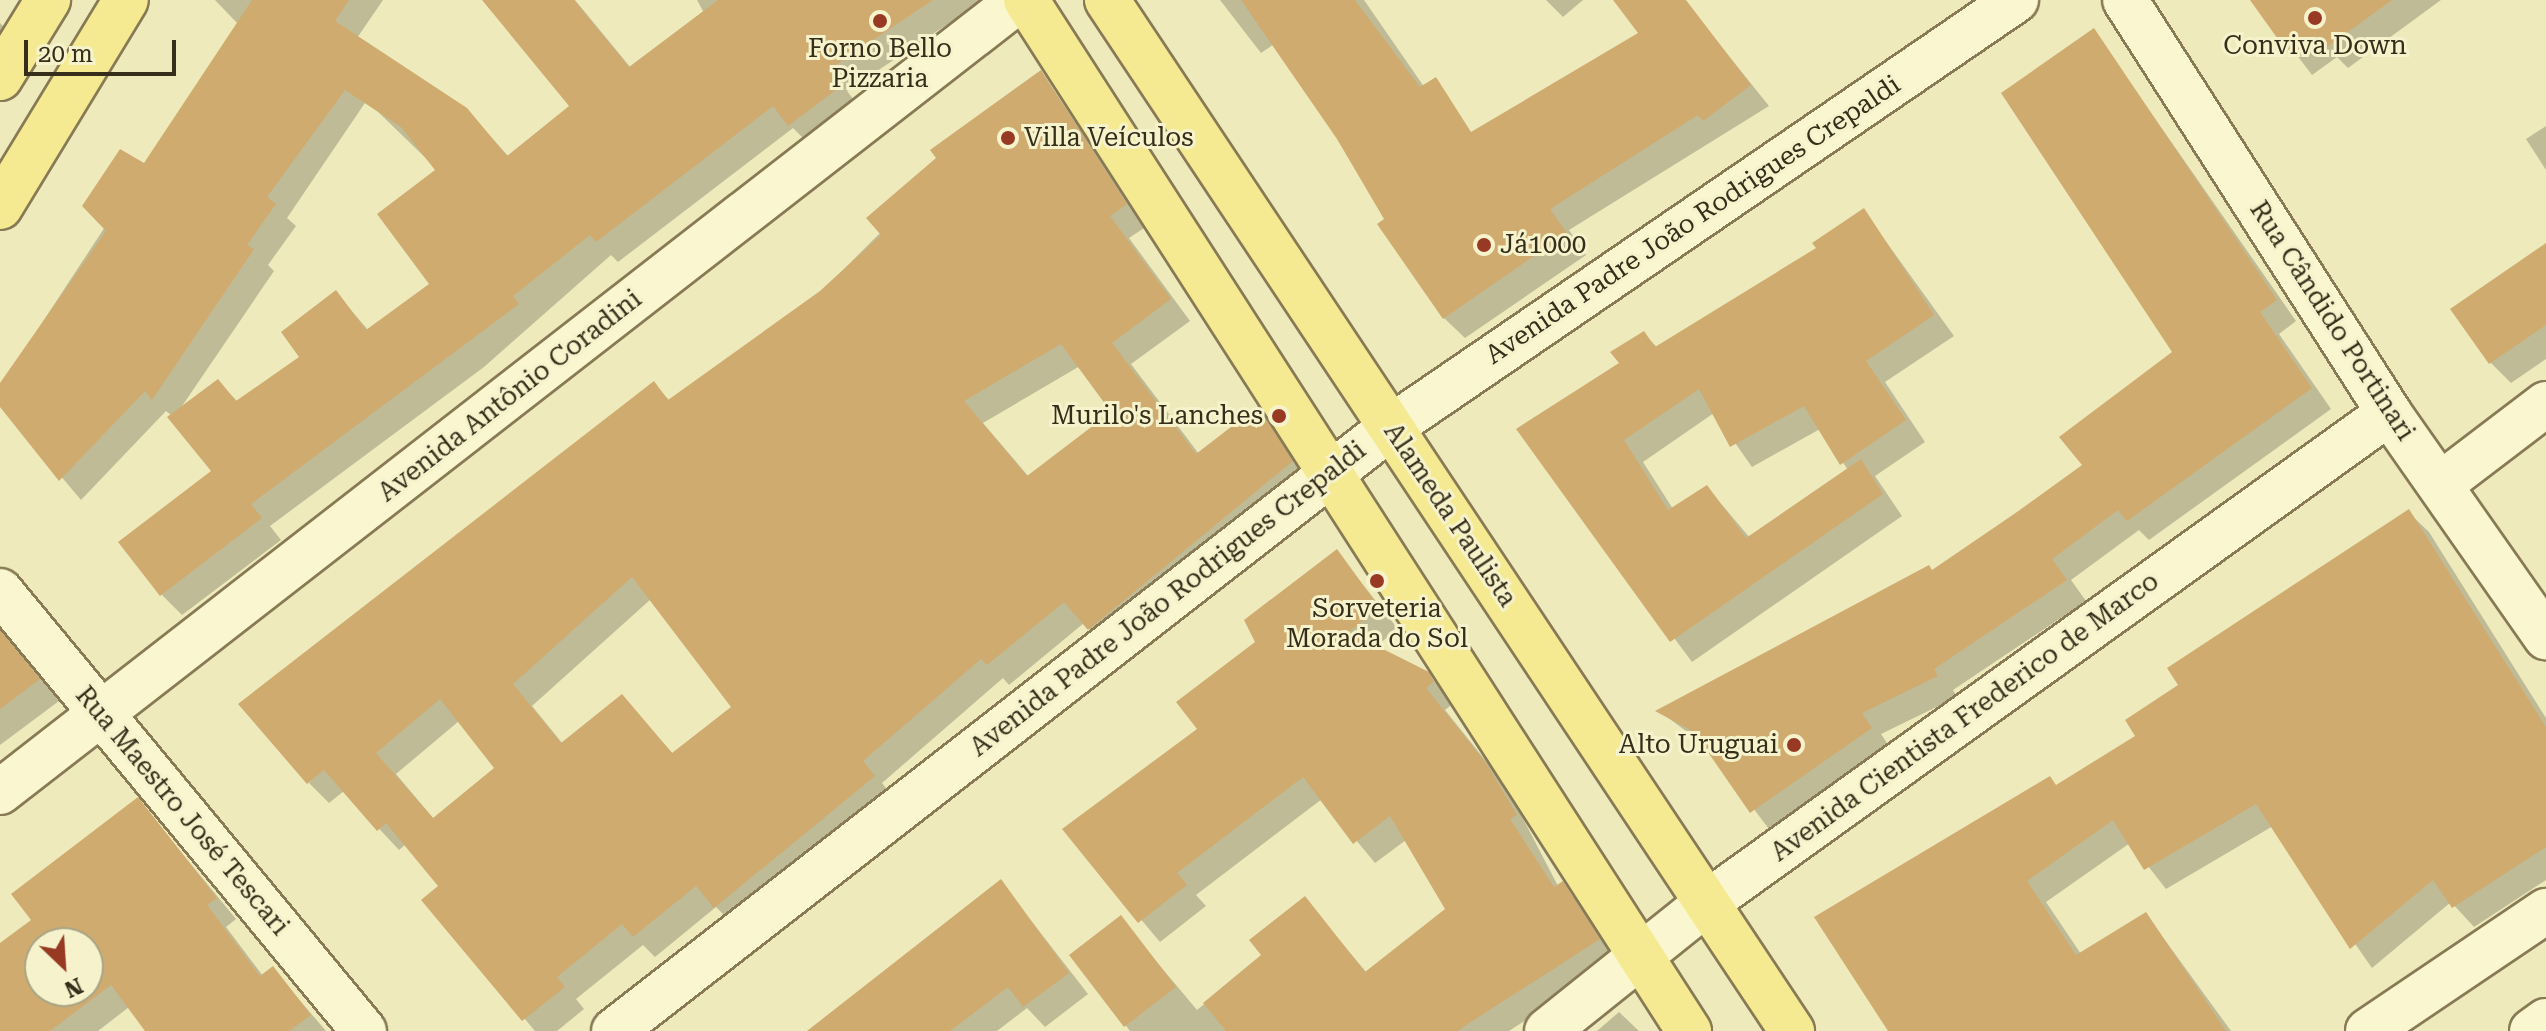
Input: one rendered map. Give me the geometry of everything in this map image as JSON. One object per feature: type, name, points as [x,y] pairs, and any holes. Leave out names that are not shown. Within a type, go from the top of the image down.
[{"type":"main road","points":[[0,78],[48,0]]},
{"type":"main road","points":[[0,207],[126,0]]},
{"type":"main road","points":[[1026,0],[1326,475],[1689,1031]]},
{"type":"main road","name":"Alameda Paulista","points":[[1107,0],[1792,1031]]},
{"type":"street","name":"Avenida Antônio Coradini","points":[[0,792],[1019,0]]},
{"type":"street","name":"Avenida Padre João Rodrigues Crepaldi","points":[[614,1031],[1391,427],[2016,0]]},
{"type":"street","name":"Rua Cândido Portinari","points":[[2125,0],[2389,413],[2546,637]]},
{"type":"street","points":[[2441,484],[2546,404]]},
{"type":"street","name":"Avenida Cientista Frederico de Marco","points":[[1547,1031],[1708,902],[2389,413]]},
{"type":"street","name":"Rua Maestro José Tescari","points":[[0,591],[364,1031]]},
{"type":"street","points":[[2368,1031],[2546,911]]},
{"type":"street","points":[[2532,1031],[2546,1021]]},
{"type":"building","points":[[252,0],[349,0],[335,21],[467,108],[507,156],[569,106],[482,0],[574,0],[629,67],[718,0],[933,0],[828,70],[841,86],[788,126],[773,106],[596,242],[590,235],[513,296],[519,304],[251,504],[262,518],[160,596],[118,542],[211,471],[167,417],[218,379],[236,401],[299,357],[281,332],[336,290],[366,330],[429,284],[377,214],[435,170],[401,127],[345,90],[267,197],[276,204],[247,245],[254,249],[152,400],[145,391],[59,481],[0,407],[0,383],[106,231],[82,206],[120,149],[144,163]]},
{"type":"building","points":[[1241,0],[1355,0],[1420,87],[1436,77],[1471,132],[1638,33],[1613,0],[1686,0],[1751,85],[1703,121],[1698,115],[1550,209],[1567,233],[1443,319],[1377,224],[1384,219],[1337,139]]},
{"type":"building","name":"Conviva Down","points":[[2250,0],[2392,0],[2326,48],[2316,36],[2290,56]]},
{"type":"building","points":[[2094,28],[2277,300],[2260,312],[2312,388],[2127,521],[2118,510],[2052,559],[2067,580],[1934,669],[1938,676],[1862,713],[1872,728],[1750,813],[1694,732],[1655,711],[1929,565],[1932,570],[2017,512],[2082,465],[2059,437],[2172,352],[2001,93]]},
{"type":"building","points":[[1041,70],[1127,204],[1110,216],[1171,299],[1112,343],[1196,454],[1258,406],[1293,461],[1088,630],[1064,602],[987,665],[981,659],[863,761],[875,776],[714,908],[696,886],[633,937],[622,924],[557,977],[565,987],[522,1021],[421,900],[438,886],[386,823],[377,831],[324,770],[307,784],[238,704],[654,381],[668,400],[820,291],[881,235],[866,218],[936,158],[930,150]],"holes":[[[1061,344],[1111,412],[1027,476],[964,401]],[[632,577],[731,707],[672,753],[622,694],[561,743],[513,684]],[[440,699],[494,768],[433,818],[376,753]]]},
{"type":"building","points":[[1864,208],[1934,315],[1866,361],[1906,420],[1840,465],[1804,406],[1730,447],[1699,389],[1624,440],[1668,510],[1707,485],[1746,538],[1861,459],[1883,494],[1670,642],[1516,429],[1619,363],[1610,352],[1644,331],[1655,347],[1816,248],[1812,243]]},
{"type":"building","points":[[2546,243],[2546,325],[2489,364],[2450,309]]},
{"type":"building","points":[[2409,509],[2546,727],[2546,847],[2452,908],[2433,880],[2350,949],[2256,804],[2144,870],[2113,820],[2027,881],[2076,955],[2146,912],[2226,1031],[1888,1031],[1814,917],[2050,776],[2056,785],[2135,736],[2125,720],[2178,685],[2167,668]]},
{"type":"building","points":[[1337,549],[1379,607],[1349,632],[1429,672],[1434,681],[1426,688],[1486,763],[1517,815],[1510,819],[1554,887],[1563,881],[1600,939],[1457,1031],[1226,1031],[1203,1003],[1261,955],[1249,940],[1305,896],[1365,972],[1445,909],[1390,816],[1353,844],[1303,777],[1177,873],[1187,885],[1138,923],[1062,829],[1197,729],[1176,702],[1255,642],[1244,620]]},
{"type":"building","points":[[0,630],[40,679],[0,709]]},
{"type":"building","points":[[138,797],[217,898],[207,905],[260,976],[273,966],[311,1015],[289,1031],[145,1031],[111,985],[104,990],[104,927],[24,927],[24,1007],[82,1007],[50,1031],[0,1031],[0,943],[31,920],[11,894]]},
{"type":"building","points":[[1001,879],[1069,973],[1023,1007],[1008,987],[950,1031],[807,1031]]},
{"type":"building","points":[[1121,915],[1176,987],[1124,1027],[1069,955]]},
{"type":"place","name":"Conviva Down","points":[[2315,18]]},
{"type":"place","name":"Forno Bello Pizzaria","points":[[880,21]]},
{"type":"place","name":"Villa Veículos","points":[[1008,138]]},
{"type":"place","name":"Já1000","points":[[1484,245]]},
{"type":"place","name":"Murilo's Lanches","points":[[1279,416]]},
{"type":"place","name":"Sorveteria Morada do Sol","points":[[1377,581]]},
{"type":"place","name":"Alto Uruguai","points":[[1794,745]]}]
